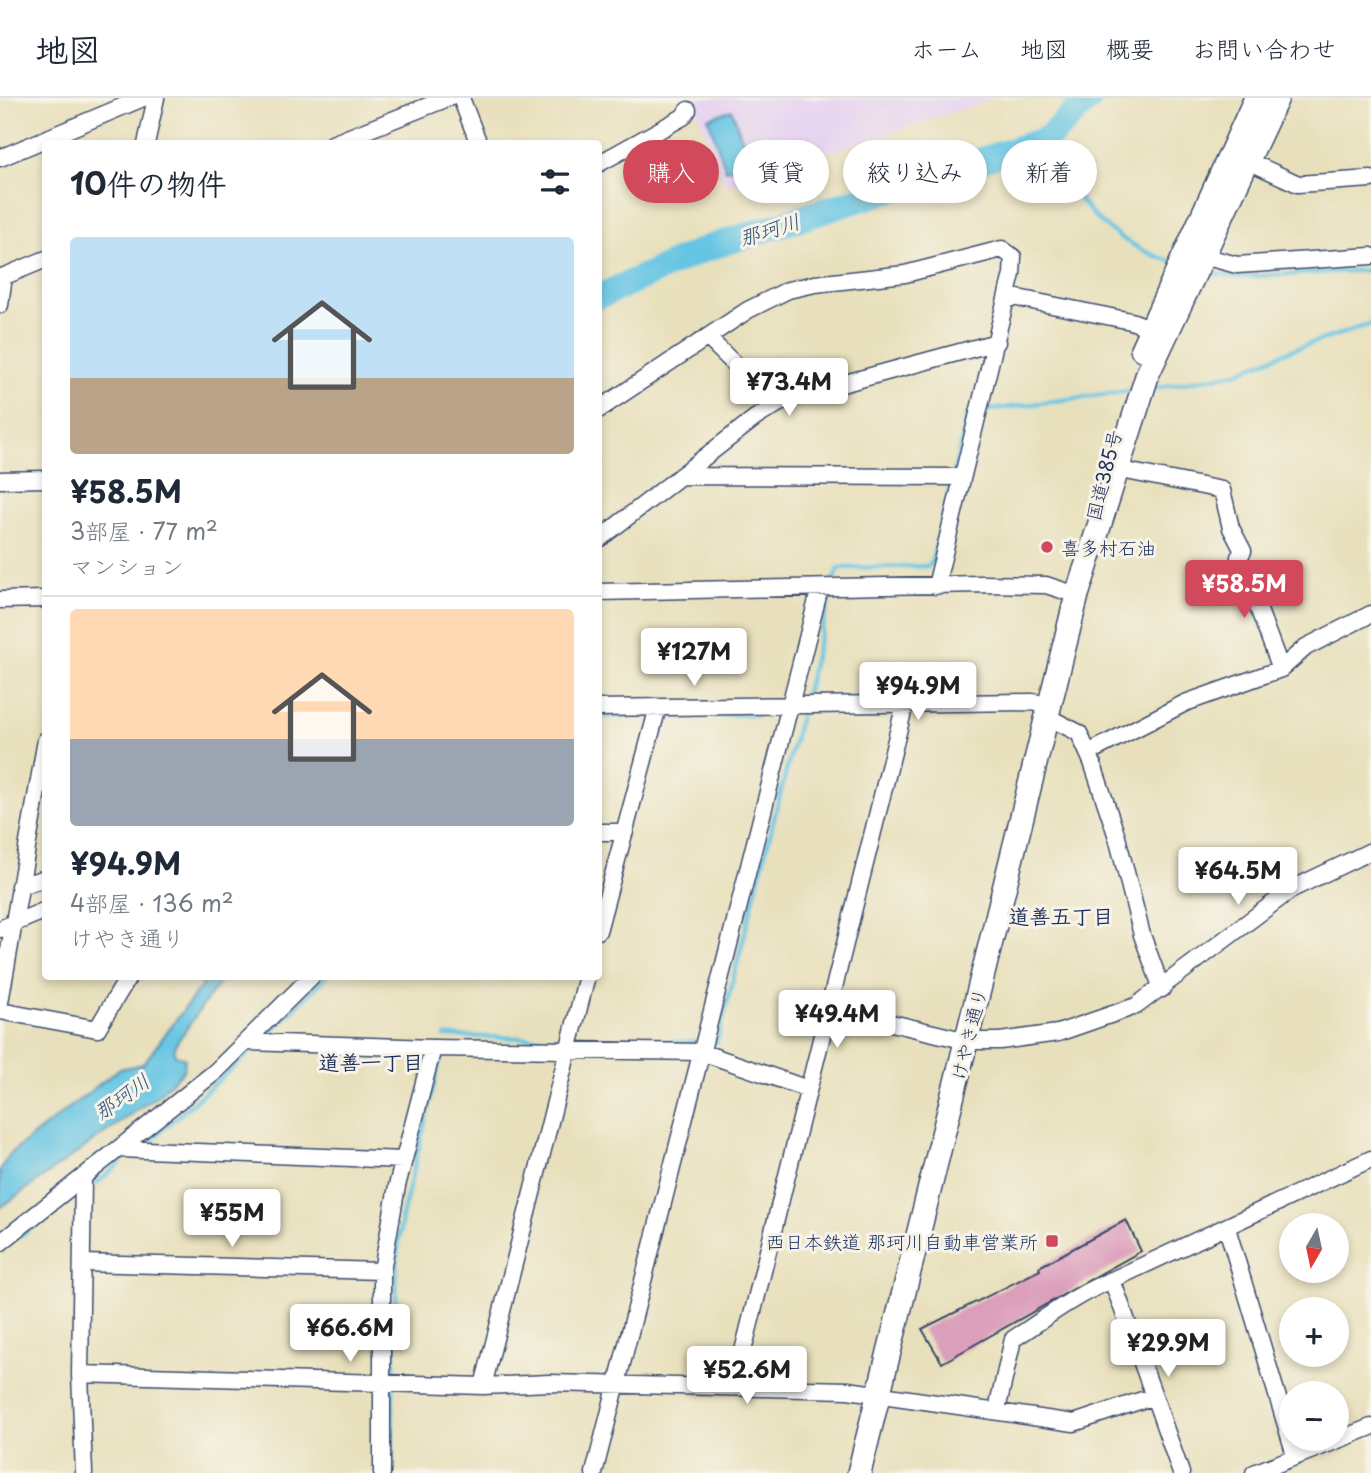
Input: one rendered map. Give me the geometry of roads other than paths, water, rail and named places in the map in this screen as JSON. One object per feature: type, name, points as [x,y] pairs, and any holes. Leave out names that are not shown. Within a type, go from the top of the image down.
[{"type":"highway","name":"国道385号","points":[[1077,595],[1102,467],[1256,98]]},
{"type":"highway","name":"国道385号","points":[[1077,595],[1157,330],[1203,256],[1277,98]]},
{"type":"highway","name":"けやき通り","points":[[859,1473],[1077,595]]},
{"type":"street","points":[[43,140],[143,98]]},
{"type":"street","points":[[147,140],[156,98]]},
{"type":"street","points":[[358,138],[448,98]]},
{"type":"street","points":[[461,98],[477,140]]},
{"type":"street","points":[[602,162],[683,117],[688,110]]},
{"type":"street","points":[[0,158],[42,140]]},
{"type":"street","points":[[1246,160],[1298,184],[1371,178]]},
{"type":"street","points":[[602,407],[748,310],[788,290],[815,284],[905,274],[1002,249],[1013,257],[1008,296],[936,586]]},
{"type":"street","points":[[1203,256],[1237,265],[1371,257]]},
{"type":"street","points":[[0,305],[2,277],[42,261]]},
{"type":"street","points":[[1008,296],[1157,330]]},
{"type":"street","points":[[707,337],[776,405]]},
{"type":"street","points":[[602,537],[786,399],[997,342]]},
{"type":"street","points":[[1116,469],[1222,490],[1231,528],[1242,551],[1239,557],[1281,669]]},
{"type":"street","points":[[680,476],[962,477]]},
{"type":"street","points":[[0,480],[42,479]]},
{"type":"street","points":[[602,592],[1045,585],[1077,595]]},
{"type":"street","points":[[594,1473],[820,588]]},
{"type":"street","points":[[0,600],[42,599]]},
{"type":"street","points":[[1088,752],[1185,703],[1281,669],[1306,647],[1371,614]]},
{"type":"street","points":[[602,708],[1032,702],[1079,733],[1088,752],[1116,837],[1142,935],[1162,989]]},
{"type":"street","points":[[734,1387],[905,704]]},
{"type":"street","points":[[602,915],[658,708]]},
{"type":"street","points":[[0,1002],[9,924],[18,893],[42,762]]},
{"type":"street","points":[[602,832],[625,832]]},
{"type":"street","points":[[829,1008],[967,1041],[1000,1041],[1058,1033],[1136,1006],[1162,989],[1292,888],[1371,851]]},
{"type":"street","points":[[18,893],[42,880]]},
{"type":"street","points":[[9,924],[42,912]]},
{"type":"street","points":[[0,1012],[97,1029],[127,980]]},
{"type":"street","points":[[0,1243],[83,1180],[215,1072],[308,980]]},
{"type":"street","points":[[484,1386],[586,980]]},
{"type":"street","points":[[247,1042],[701,1052],[808,1089]]},
{"type":"street","points":[[382,1473],[382,1271],[404,1160],[433,1048]]},
{"type":"street","points":[[118,1149],[404,1160]]},
{"type":"street","points":[[997,1409],[1013,1339],[1062,1308],[1080,1293],[1227,1228],[1371,1159]]},
{"type":"street","points":[[83,1180],[80,1374],[84,1473]]},
{"type":"street","points":[[1227,1228],[1295,1455]]},
{"type":"street","points":[[82,1263],[382,1271]]},
{"type":"street","points":[[1112,1280],[1181,1473]]},
{"type":"street","points":[[80,1374],[484,1386],[618,1384],[848,1390],[997,1409],[1074,1423],[1154,1396]]},
{"type":"street","points":[[1254,1473],[1295,1455],[1369,1431]]},
{"type":"water","points":[[732,110],[742,140],[733,140],[733,168],[726,170],[719,150],[719,140],[716,140],[708,118]]},
{"type":"water","points":[[206,980],[221,980],[175,1045],[174,1054],[185,1059],[183,1071],[158,1095],[0,1208],[0,1170],[10,1154],[119,1069],[143,1064]]},
{"type":"waterway","name":"那珂川","points":[[602,295],[705,249],[1047,139],[1090,98]]},
{"type":"waterway","points":[[1047,139],[1067,181],[1095,216],[1111,231],[1130,243],[1173,262]]},
{"type":"waterway","points":[[1205,272],[1237,277],[1371,270]]},
{"type":"waterway","points":[[1151,389],[1236,373],[1294,349],[1371,324]]},
{"type":"waterway","points":[[954,472],[968,413],[1135,390]]},
{"type":"waterway","points":[[833,582],[839,568],[928,566],[932,562],[952,480]]},
{"type":"waterway","points":[[804,701],[831,591]]},
{"type":"waterway","points":[[717,1042],[802,709]]},
{"type":"waterway","points":[[659,716],[783,714]]},
{"type":"waterway","points":[[602,717],[650,716]]},
{"type":"waterway","points":[[20,909],[42,901]]},
{"type":"waterway","points":[[0,919],[10,914]]},
{"type":"waterway","points":[[272,1031],[323,980]]},
{"type":"waterway","points":[[445,1036],[564,1039]]},
{"type":"waterway","points":[[582,1040],[634,1041]]},
{"type":"waterway","points":[[643,1041],[699,1042]]},
{"type":"waterway","points":[[151,1140],[250,1052]]},
{"type":"waterway","points":[[394,1378],[397,1255],[402,1217],[440,1059]]},
{"type":"waterway","points":[[96,1184],[121,1162]]},
{"type":"waterway","points":[[22,1235],[72,1199]]},
{"type":"waterway","points":[[392,1473],[393,1387]]},
{"type":"place","name":"喜多村石油","points":[[1047,547]]},
{"type":"place","name":"西日本鉄道 那珂川自動車営業所","points":[[1052,1241]]},
{"type":"district","name":"道善五丁目","points":[[1061,915]]},
{"type":"district","name":"道善一丁目","points":[[371,1061]]}]
